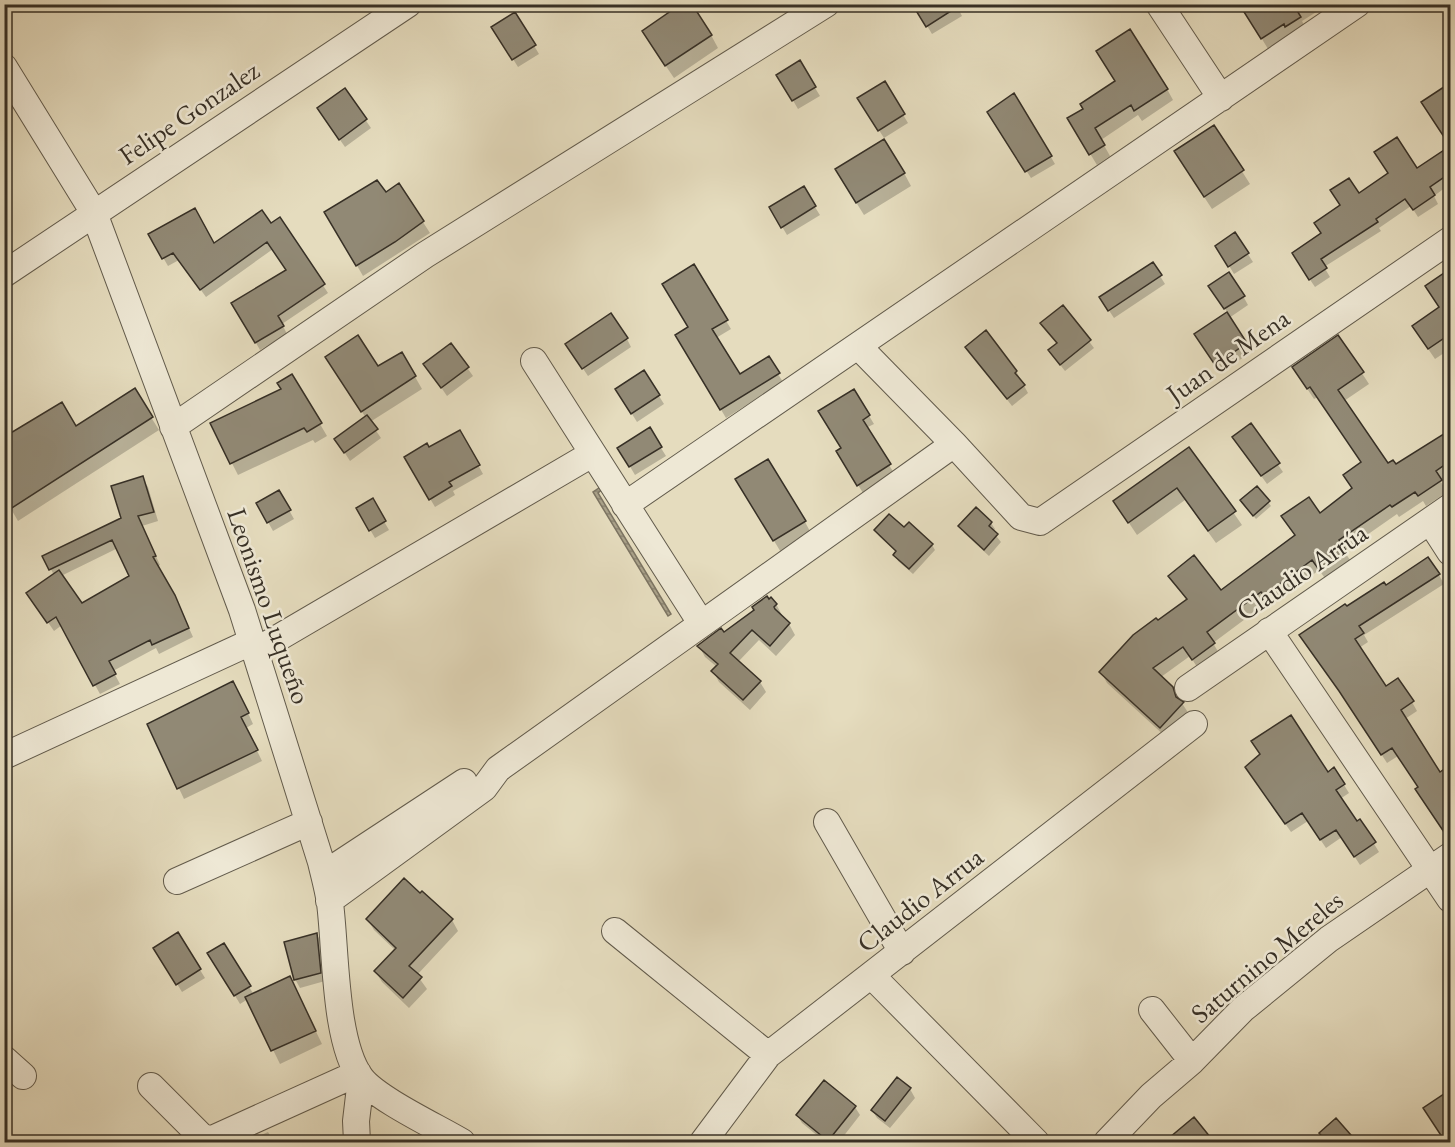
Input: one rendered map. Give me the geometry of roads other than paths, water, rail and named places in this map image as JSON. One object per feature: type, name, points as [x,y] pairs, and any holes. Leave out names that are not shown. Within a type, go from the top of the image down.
[{"type":"street","name":"Felipe Gonzalez","points":[[4,274],[408,4]]},
{"type":"street","points":[[173,428],[425,255],[826,4]]},
{"type":"street","points":[[1160,4],[1221,98]]},
{"type":"street","points":[[625,505],[1357,4]]},
{"type":"street","name":"Leonismo Luqueño","points":[[4,67],[94,213],[242,610],[324,874],[342,1025],[350,1057],[360,1076]]},
{"type":"street","name":"Juan de Mena","points":[[954,444],[1021,517],[1040,522],[1450,240]]},
{"type":"street","points":[[329,901],[484,788],[498,769],[954,444],[858,346]]},
{"type":"street","points":[[534,361],[702,623]]},
{"type":"street","points":[[4,756],[253,647],[592,454]]},
{"type":"street","name":"Claudio Arrúa","points":[[1188,688],[1450,507]]},
{"type":"street","points":[[1430,521],[1450,552]]},
{"type":"street","points":[[1269,631],[1440,862],[1450,899]]},
{"type":"street","name":"Claudio Arrua","points":[[703,1143],[768,1056],[1194,724]]},
{"type":"street","points":[[324,874],[476,774],[498,769]]},
{"type":"street","points":[[177,881],[309,822]]},
{"type":"street","points":[[827,822],[902,952]]},
{"type":"street","name":"Saturnino Mereles","points":[[1107,1143],[1151,1096],[1192,1061],[1243,1009],[1329,939],[1440,862]]},
{"type":"street","points":[[615,931],[768,1056]]},
{"type":"street","points":[[872,976],[1036,1143]]},
{"type":"street","points":[[1152,1010],[1192,1061]]},
{"type":"street","points":[[4,1059],[23,1076]]},
{"type":"street","points":[[151,1086],[201,1136],[210,1140],[360,1076]]},
{"type":"street","points":[[360,1076],[379,1094],[445,1138]]},
{"type":"street","points":[[357,1143],[356,1121],[360,1076]]}]
